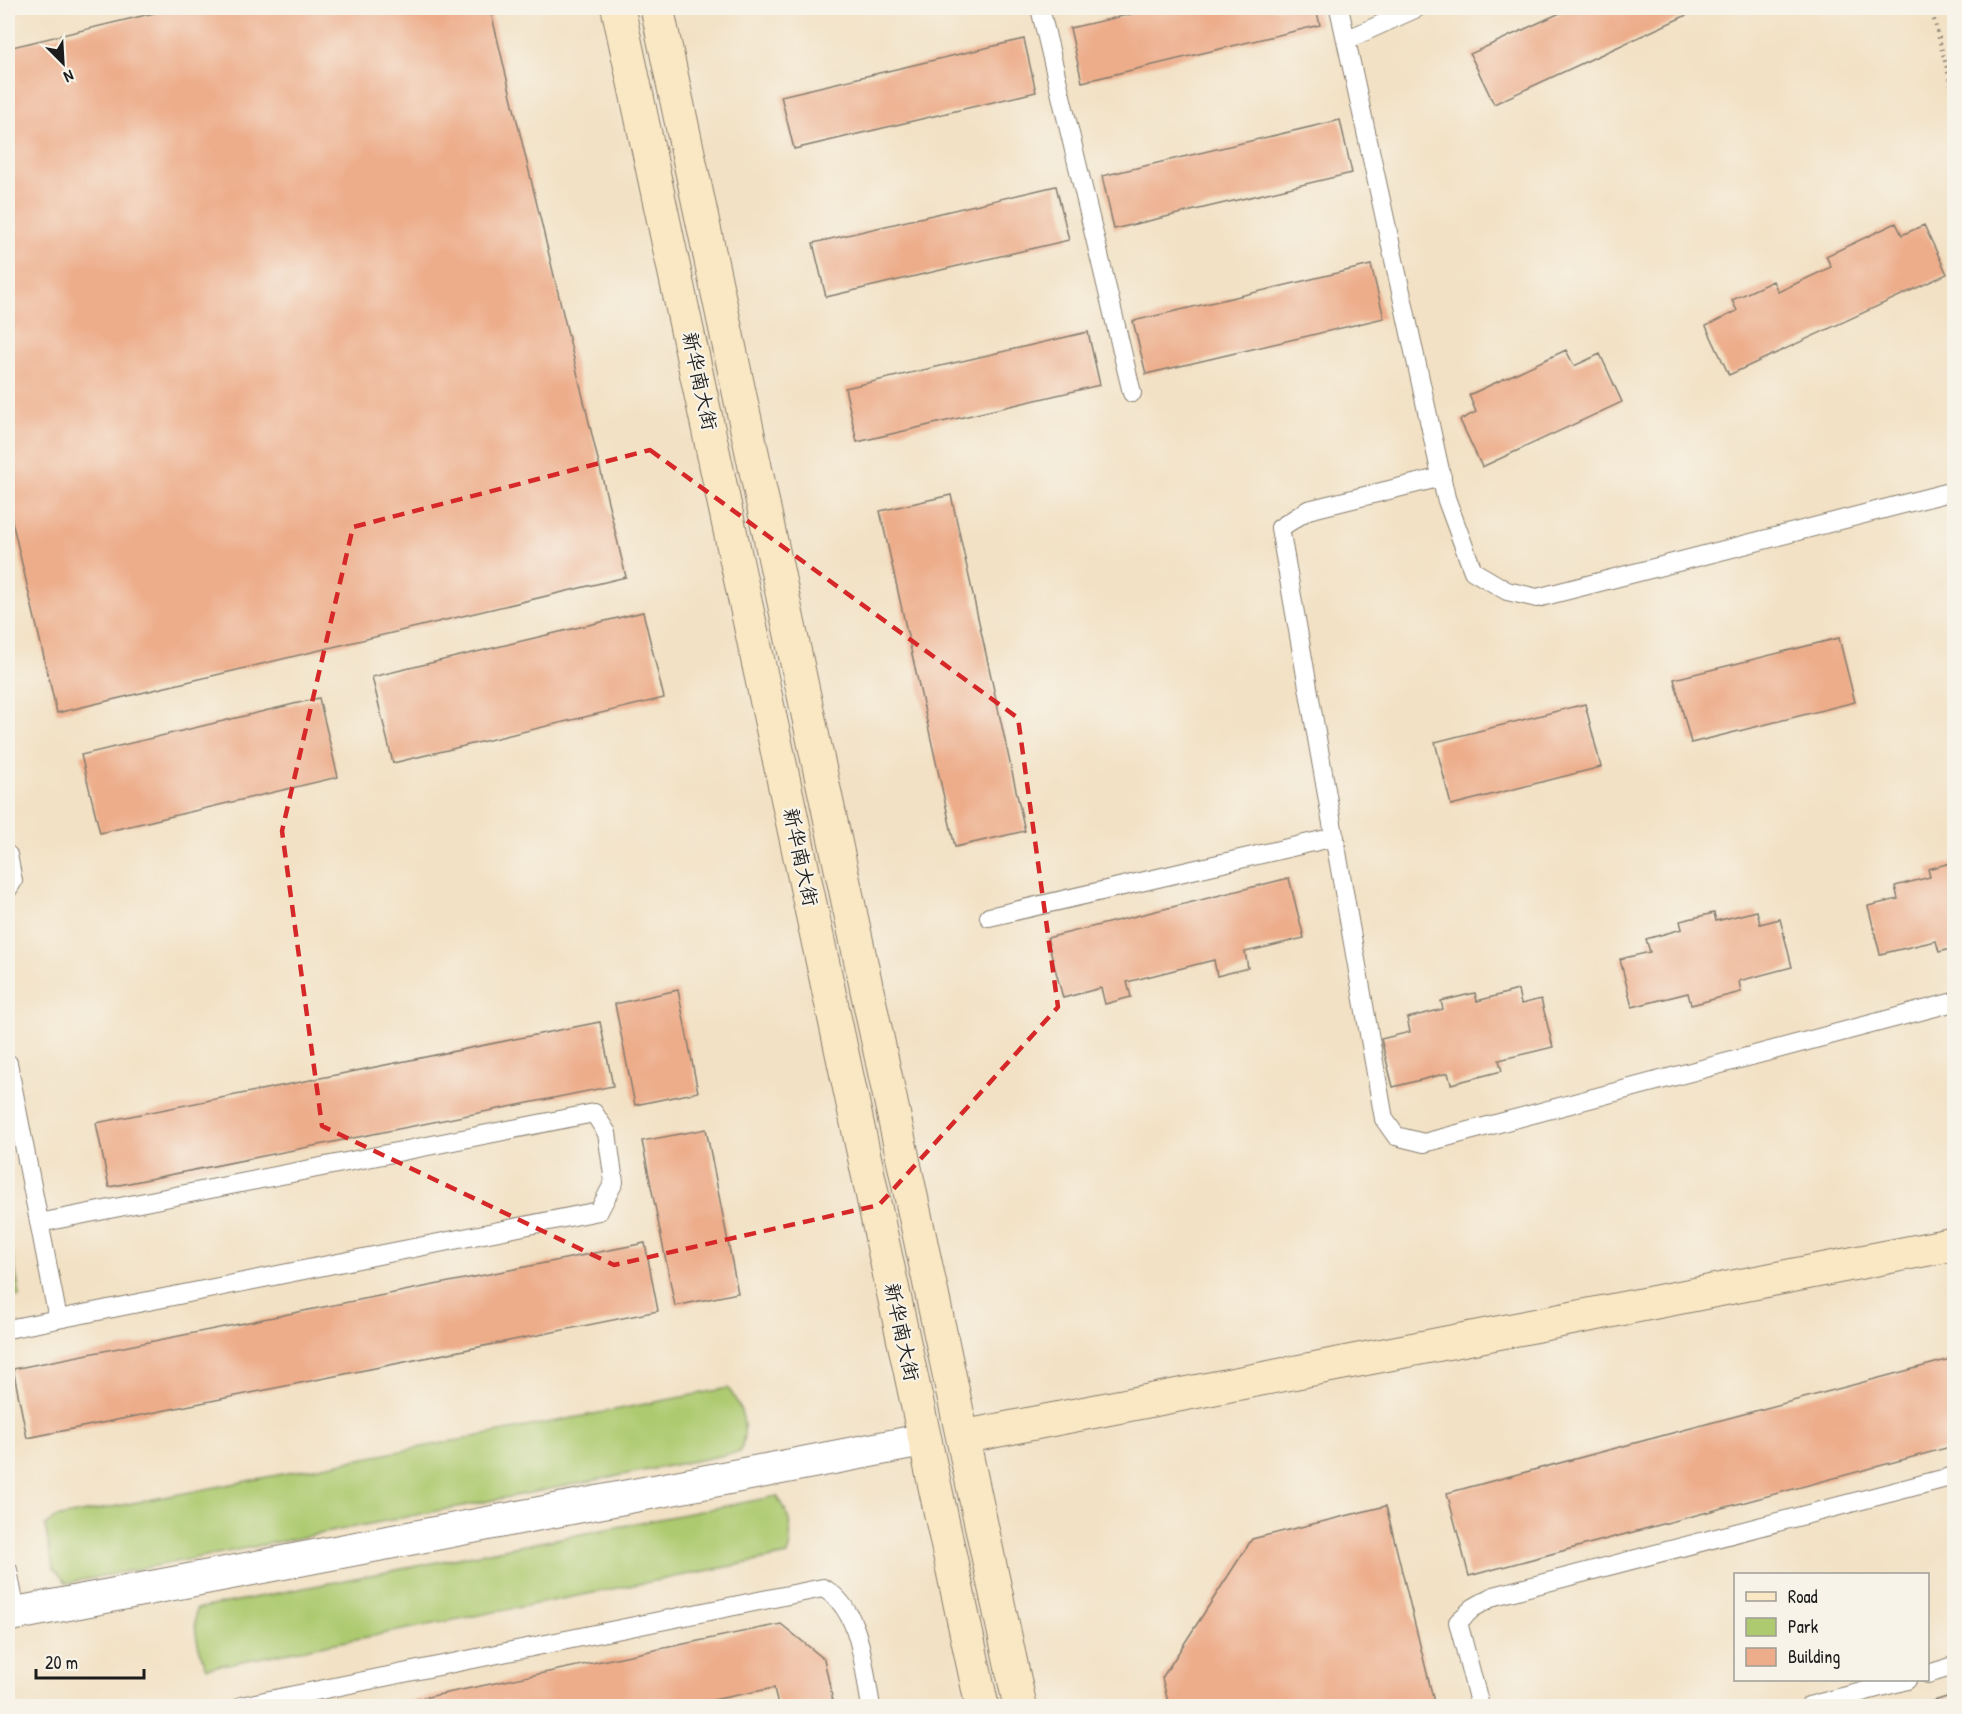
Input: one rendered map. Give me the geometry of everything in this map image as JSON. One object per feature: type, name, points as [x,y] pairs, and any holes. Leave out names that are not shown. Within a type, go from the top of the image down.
[{"type":"main road","name":"新华南大街","points":[[618,8],[982,1707]]},
{"type":"main road","name":"新华南大街","points":[[657,8],[1020,1707]]},
{"type":"main road","points":[[963,1437],[1954,1244]]},
{"type":"street","points":[[12,1614],[925,1440]]},
{"type":"lane","points":[[1040,8],[1132,393]]},
{"type":"lane","points":[[1339,8],[1442,477],[1453,517],[1473,572],[1507,591],[1537,598],[1954,490]]},
{"type":"lane","points":[[1346,40],[1418,8]]},
{"type":"lane","points":[[1442,477],[1308,510],[1280,528],[1384,1119],[1396,1136],[1424,1143],[1954,1002]]},
{"type":"lane","points":[[989,917],[1335,837]]},
{"type":"lane","points":[[8,855],[13,881],[8,889]]},
{"type":"lane","points":[[8,1063],[58,1319]]},
{"type":"lane","points":[[8,1329],[599,1211],[614,1182],[607,1134],[594,1113],[39,1223]]},
{"type":"lane","points":[[1480,1707],[1458,1622],[1473,1608],[1494,1596],[1954,1476]]},
{"type":"lane","points":[[8,1570],[12,1614]]},
{"type":"lane","points":[[241,1707],[823,1588],[837,1595],[853,1620],[871,1707]]},
{"type":"lane","points":[[1929,1674],[1954,1666]]},
{"type":"lane","points":[[1809,1707],[1903,1681]]},
{"type":"path","points":[[1931,8],[1954,96]]},
{"type":"highlighted area","points":[[650,450],[1018,718],[1058,1007],[879,1205],[614,1265],[322,1126],[282,831],[353,527]]},
{"type":"green space","points":[[8,1231],[20,1296],[8,1298]]},
{"type":"green space","points":[[728,1388],[743,1418],[744,1434],[740,1452],[67,1583],[53,1568],[45,1526],[55,1518]]},
{"type":"green space","points":[[777,1496],[790,1524],[788,1555],[207,1668],[199,1647],[195,1625],[196,1609]]},
{"type":"building","points":[[175,8],[490,8],[626,577],[57,713],[8,504],[8,48]]},
{"type":"building","points":[[1158,8],[1316,8],[1320,25],[1082,82],[1070,28]]},
{"type":"building","points":[[1571,8],[1702,8],[1494,104],[1470,54]]},
{"type":"building","points":[[1024,39],[1036,92],[794,149],[781,96]]},
{"type":"building","points":[[1340,120],[1352,173],[1114,229],[1102,176]]},
{"type":"building","points":[[1056,186],[1069,240],[826,297],[813,243]]},
{"type":"building","points":[[1896,223],[1902,235],[1924,225],[1947,274],[1729,375],[1706,326],[1737,311],[1732,300],[1773,281],[1778,292],[1831,267],[1826,256]]},
{"type":"building","points":[[1371,265],[1384,318],[1146,374],[1133,321]]},
{"type":"building","points":[[1088,332],[1100,385],[857,442],[845,388]]},
{"type":"building","points":[[1566,350],[1574,366],[1600,354],[1622,402],[1482,467],[1460,420],[1476,412],[1469,395]]},
{"type":"building","points":[[951,495],[1025,831],[955,847],[880,511]]},
{"type":"building","points":[[643,612],[664,698],[393,763],[372,677]]},
{"type":"building","points":[[1839,638],[1855,702],[1691,743],[1674,679]]},
{"type":"building","points":[[319,698],[338,777],[100,833],[81,755]]},
{"type":"building","points":[[1585,704],[1601,767],[1451,805],[1435,742]]},
{"type":"building","points":[[1954,862],[1954,948],[1939,952],[1936,941],[1880,954],[1868,906],[1898,899],[1895,886],[1930,877],[1928,869]]},
{"type":"building","points":[[1289,878],[1304,938],[1245,952],[1248,968],[1217,976],[1214,960],[1127,982],[1131,997],[1105,1004],[1101,988],[1063,998],[1047,938]]},
{"type":"building","points":[[1757,911],[1760,924],[1780,919],[1792,967],[1739,981],[1741,992],[1691,1005],[1688,993],[1632,1007],[1620,959],[1650,952],[1646,939],[1682,929],[1680,921],[1714,913],[1716,921]]},
{"type":"building","points":[[678,990],[698,1092],[635,1105],[615,1004]]},
{"type":"building","points":[[1518,990],[1521,1004],[1541,999],[1553,1047],[1499,1060],[1502,1071],[1451,1084],[1448,1073],[1393,1087],[1381,1039],[1410,1032],[1407,1018],[1443,1009],[1441,1001],[1475,993],[1477,1001]]},
{"type":"building","points":[[600,1022],[613,1086],[109,1187],[96,1123]]},
{"type":"building","points":[[706,1129],[738,1293],[675,1306],[642,1141]]},
{"type":"building","points":[[645,1243],[658,1311],[27,1438],[13,1369]]},
{"type":"building","points":[[1954,1358],[1954,1446],[1469,1576],[1447,1493]]},
{"type":"building","points":[[1386,1506],[1435,1706],[1169,1706],[1162,1678],[1252,1539]]},
{"type":"building","points":[[781,1624],[824,1659],[834,1706],[778,1706],[774,1688],[682,1706],[384,1706]]},
{"type":"building","points":[[1947,1697],[1950,1705],[1954,1703],[1954,1706],[1917,1706]]}]
